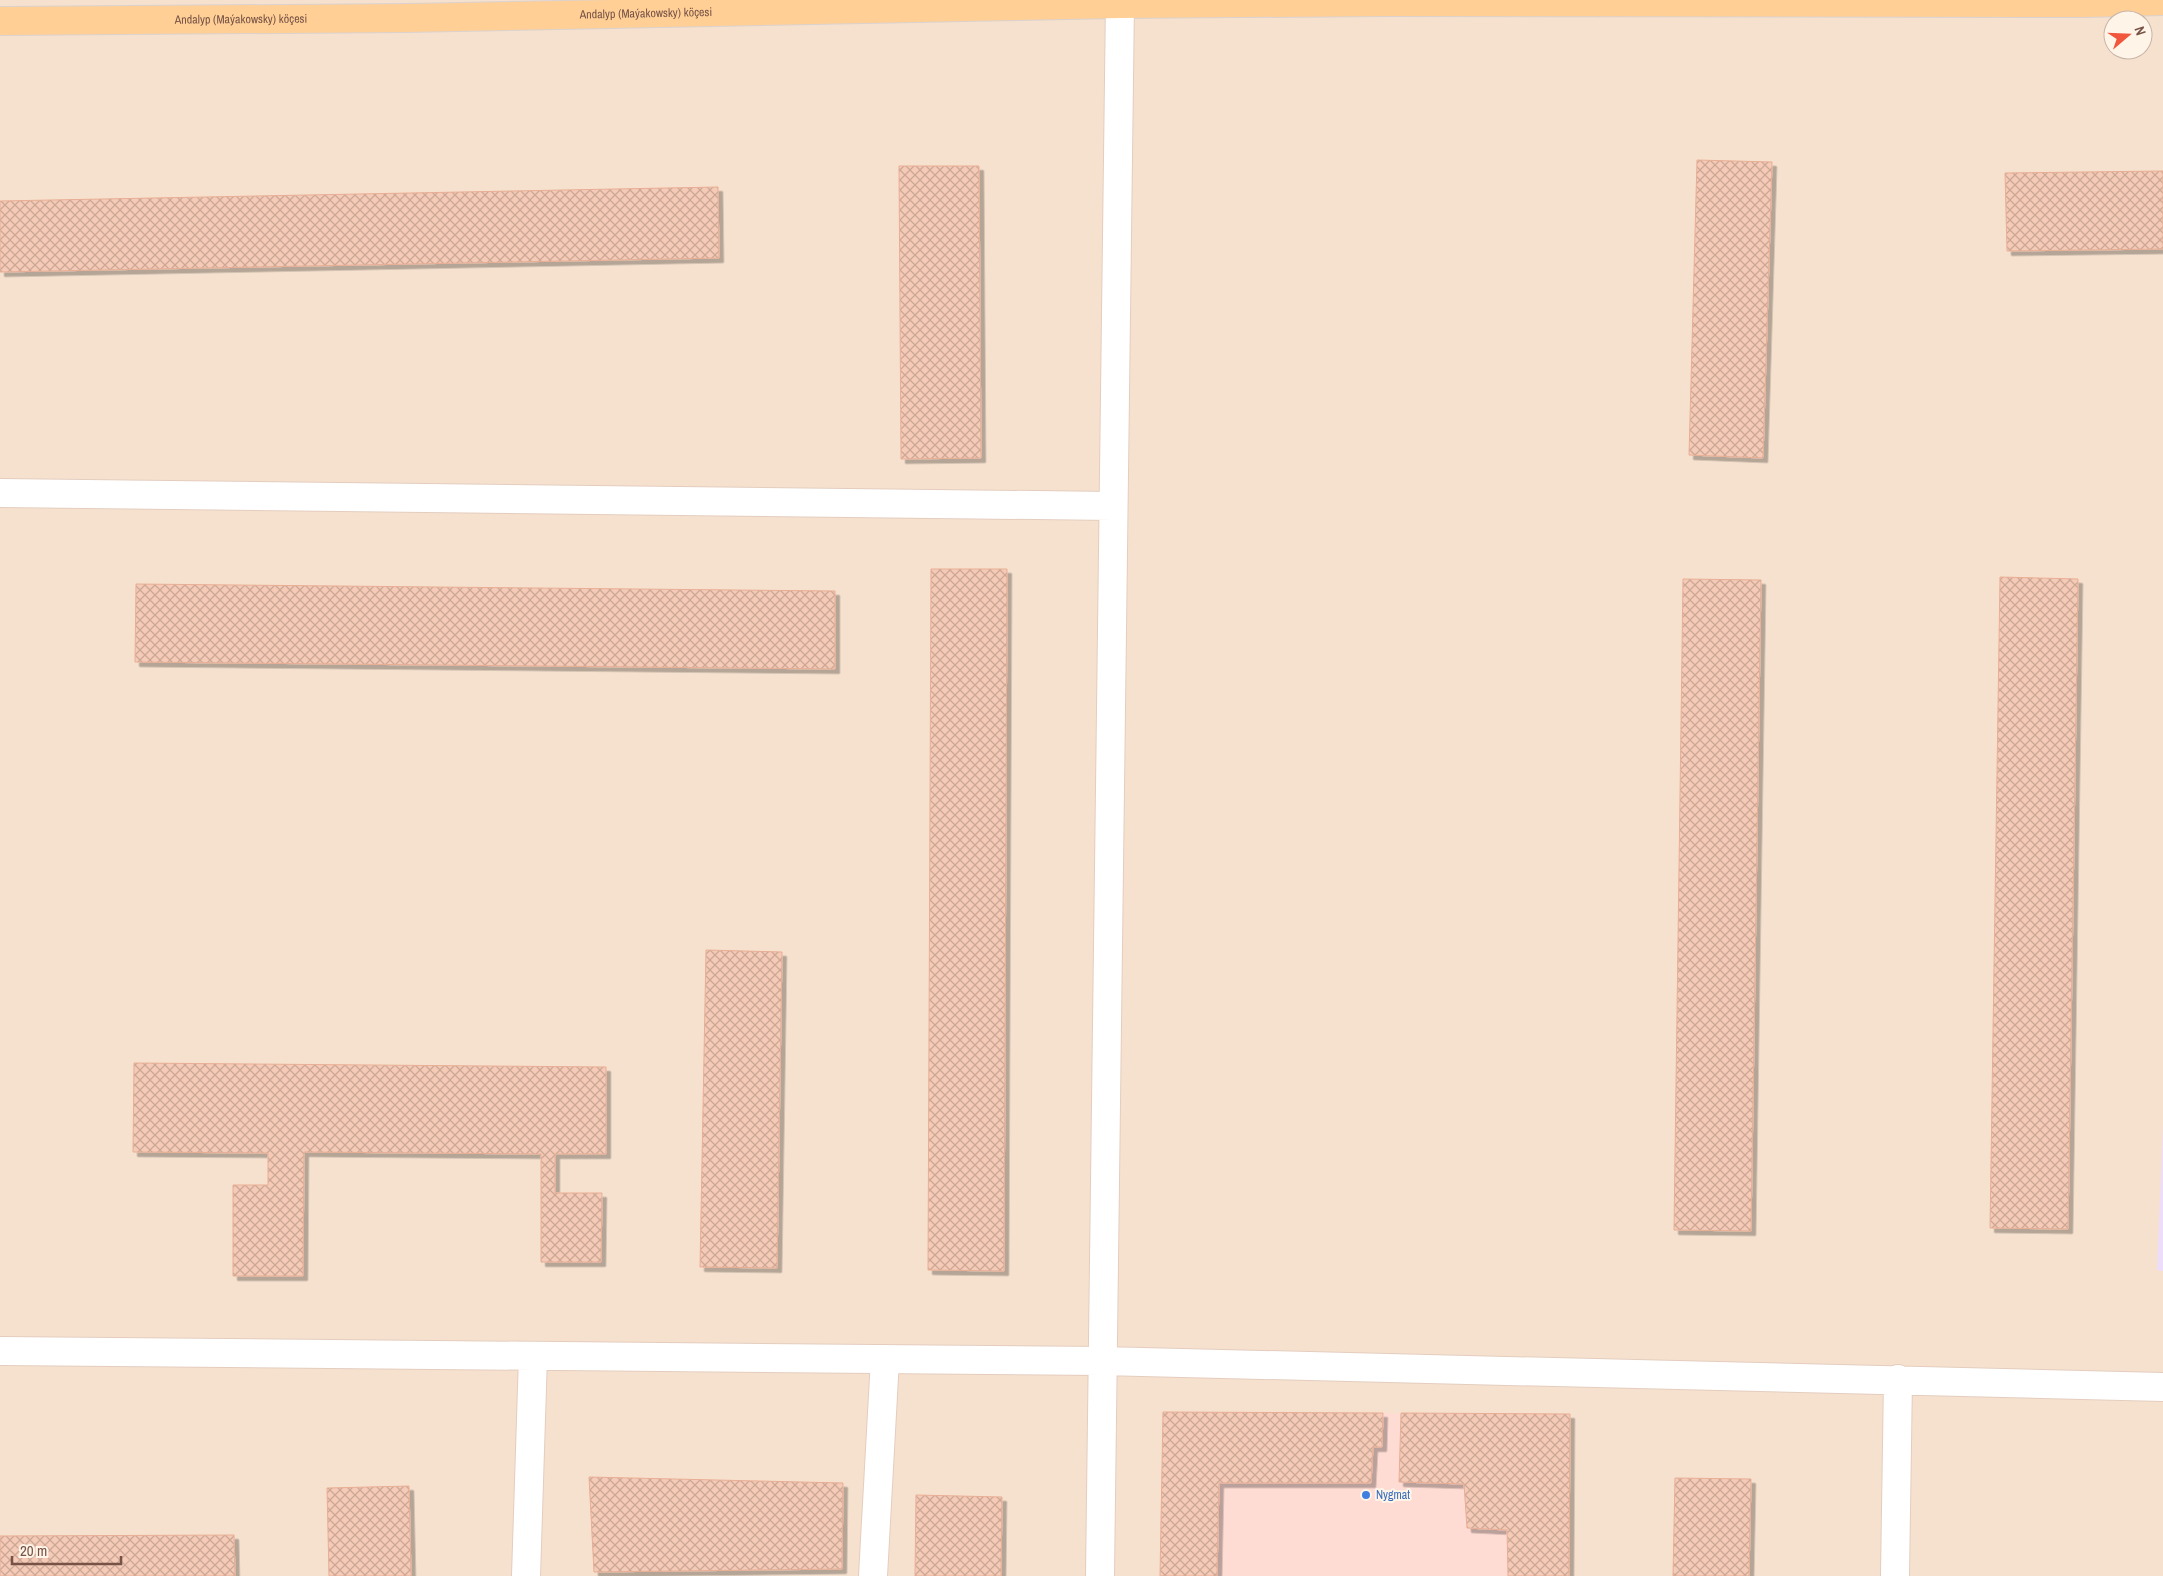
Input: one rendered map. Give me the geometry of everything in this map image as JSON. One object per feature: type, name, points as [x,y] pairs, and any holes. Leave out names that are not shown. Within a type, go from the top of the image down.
[{"type":"main road","name":"Andalyp (Maýakowsky) köçesi","points":[[0,21],[408,18],[1120,2],[2084,3],[2163,1]]},
{"type":"lane","points":[[1100,1576],[1120,2]]},
{"type":"lane","points":[[0,493],[1113,506]]},
{"type":"lane","points":[[0,1351],[1102,1361],[1898,1379],[2163,1387]]},
{"type":"lane","points":[[526,1576],[534,1356]]},
{"type":"lane","points":[[873,1576],[885,1360]]},
{"type":"lane","points":[[1895,1576],[1898,1379]]},
{"type":"shaded area","points":[[0,0],[2163,0],[2163,1576],[0,1576]]},
{"type":"shaded area","points":[[2163,1125],[2163,1271],[2157,1270]]},
{"type":"shaded area","name":"Nygmat","points":[[1163,1412],[1570,1414],[1569,1576],[1160,1576]]},
{"type":"building","points":[[1697,160],[1772,162],[1763,458],[1689,455]]},
{"type":"building","points":[[899,166],[979,166],[981,458],[901,459]]},
{"type":"building","points":[[2163,171],[2163,249],[2007,251],[2005,173]]},
{"type":"building","points":[[718,187],[719,258],[0,272],[0,201]]},
{"type":"building","points":[[931,569],[1007,569],[1004,1271],[928,1270]]},
{"type":"building","points":[[2000,577],[2078,579],[2068,1229],[1990,1228]]},
{"type":"building","points":[[1683,579],[1761,580],[1751,1231],[1674,1230]]},
{"type":"building","points":[[136,584],[835,591],[835,669],[135,662]]},
{"type":"building","points":[[706,950],[782,952],[777,1268],[700,1267]]},
{"type":"building","points":[[134,1063],[606,1067],[606,1154],[555,1154],[555,1193],[602,1193],[601,1262],[541,1262],[541,1154],[304,1152],[303,1276],[233,1276],[233,1185],[268,1185],[268,1153],[133,1152]]},
{"type":"building","points":[[1163,1412],[1383,1413],[1382,1447],[1373,1447],[1371,1483],[1219,1483],[1217,1576],[1160,1576]]},
{"type":"building","points":[[1401,1413],[1570,1414],[1569,1576],[1508,1576],[1507,1530],[1467,1528],[1464,1484],[1399,1482]]},
{"type":"building","points":[[589,1477],[843,1483],[842,1569],[594,1572]]},
{"type":"building","points":[[1675,1478],[1751,1479],[1749,1576],[1673,1576]]},
{"type":"building","points":[[409,1486],[411,1576],[329,1576],[327,1488]]},
{"type":"building","points":[[916,1495],[1002,1497],[1001,1576],[915,1576]]},
{"type":"building","points":[[234,1535],[235,1576],[0,1576],[0,1536]]},
{"type":"place","name":"Nygmat","points":[[1366,1495]]}]
